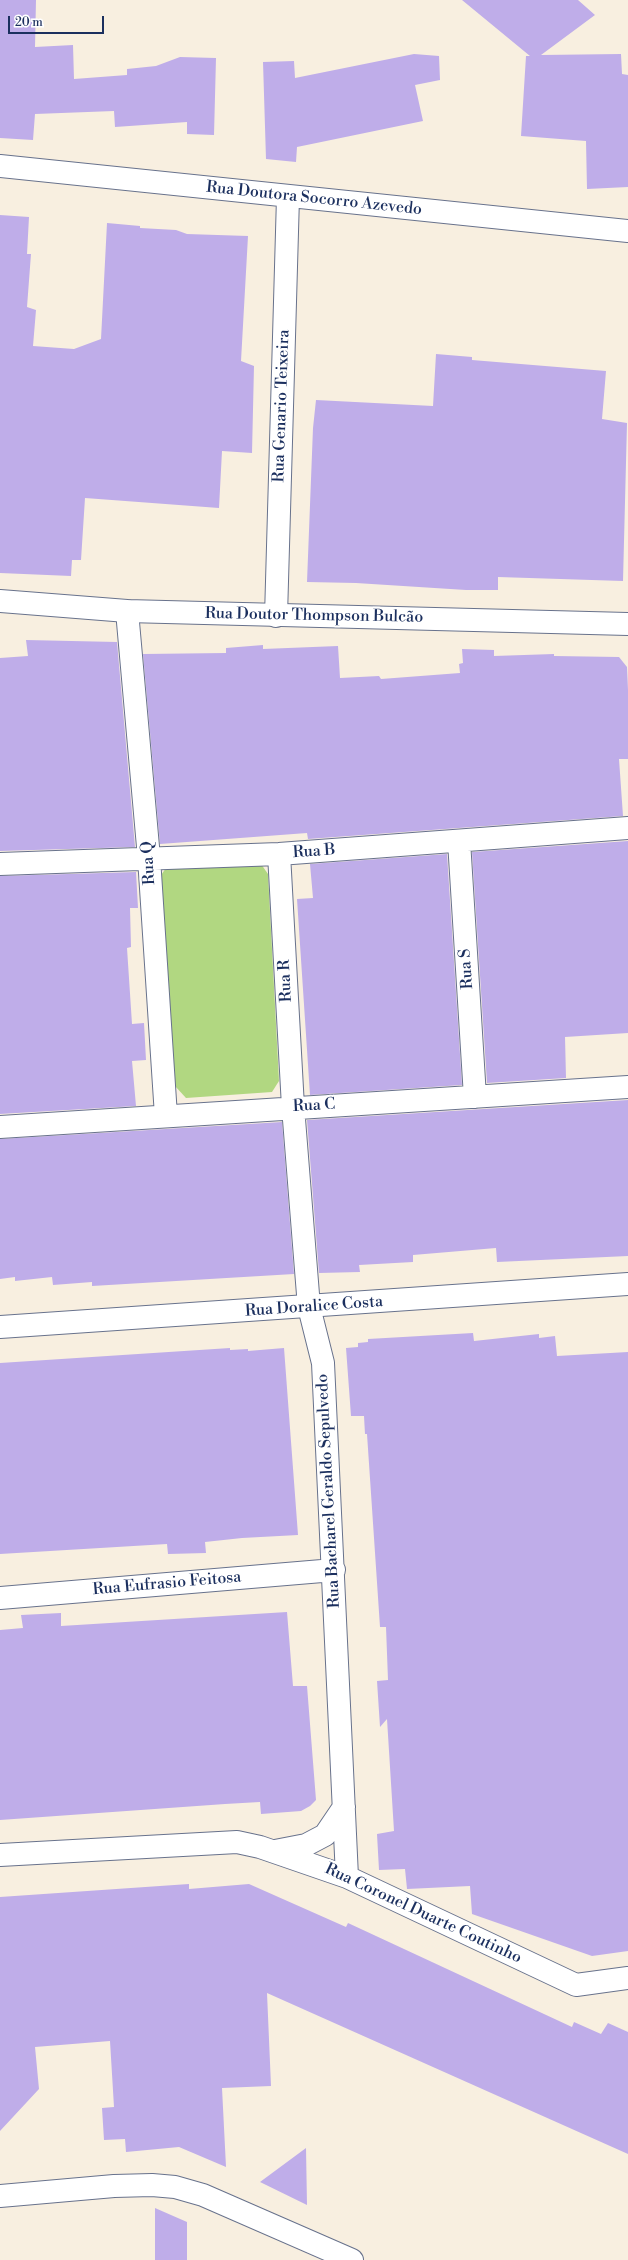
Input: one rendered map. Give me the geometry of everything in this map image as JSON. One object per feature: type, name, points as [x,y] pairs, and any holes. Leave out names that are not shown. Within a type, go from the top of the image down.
[{"type":"street","name":"Rua Doutora Socorro Azevedo","points":[[0,166],[628,231]]},
{"type":"street","name":"Rua Genario Teixeira","points":[[276,616],[288,196]]},
{"type":"street","name":"Rua Doutor Thompson Bulcão","points":[[0,601],[127,611],[628,624]]},
{"type":"street","name":"Rua Q","points":[[127,611],[149,858],[166,1116]]},
{"type":"street","name":"Rua B","points":[[0,864],[279,854],[628,828]]},
{"type":"street","name":"Rua S","points":[[459,841],[475,1097]]},
{"type":"street","name":"Rua R","points":[[279,854],[293,1107]]},
{"type":"street","name":"Rua C","points":[[0,1127],[293,1107],[628,1087]]},
{"type":"street","name":"Rua Bacharel Geraldo Sepulvedo","points":[[293,1107],[309,1307],[323,1363],[334,1570],[347,1877]]},
{"type":"street","name":"Rua Doralice Costa","points":[[0,1327],[628,1284]]},
{"type":"street","name":"Rua Eufrasio Feitosa","points":[[0,1598],[334,1570]]},
{"type":"street","points":[[274,1851],[306,1845],[325,1835],[344,1808]]},
{"type":"street","name":"Rua Coronel Duarte Coutinho","points":[[0,1855],[237,1842],[274,1851],[347,1877],[576,1985],[628,1978]]},
{"type":"street","points":[[0,2196],[114,2186],[152,2185],[175,2187],[203,2195],[339,2257]]},
{"type":"green space","points":[[261,864],[268,874],[279,1081],[272,1092],[186,1098],[175,1086],[159,878],[166,868]]},
{"type":"building","points":[[0,0],[36,0],[35,47],[73,45],[74,79],[127,75],[127,69],[156,66],[180,57],[216,58],[214,135],[187,134],[187,122],[115,127],[114,111],[35,114],[33,140],[0,138]]},
{"type":"building","points":[[462,0],[578,0],[595,15],[541,55],[621,54],[622,74],[628,75],[628,187],[587,189],[586,141],[521,136],[526,56],[530,56]]},
{"type":"building","points":[[414,54],[439,56],[440,80],[415,85],[423,121],[297,147],[296,162],[266,159],[263,62],[294,61],[295,78]]},
{"type":"building","points":[[0,215],[29,217],[27,254],[31,254],[27,307],[36,310],[33,346],[74,349],[101,339],[107,223],[140,226],[140,228],[176,230],[187,234],[248,236],[241,361],[254,366],[252,453],[222,451],[219,508],[85,498],[81,560],[72,560],[71,576],[0,573]]},
{"type":"building","points":[[436,354],[472,357],[472,360],[606,371],[602,419],[627,423],[623,581],[498,577],[498,590],[466,590],[356,583],[307,582],[313,428],[316,400],[433,406]]},
{"type":"building","points":[[26,640],[117,642],[135,847],[0,851],[0,658],[28,656]]},
{"type":"building","points":[[263,645],[263,649],[338,646],[340,678],[379,676],[381,679],[460,673],[459,664],[463,663],[462,649],[494,650],[494,656],[554,654],[554,656],[619,657],[627,667],[628,690],[628,759],[619,759],[623,816],[308,839],[307,833],[160,844],[143,654],[226,653],[226,648]]},
{"type":"building","points":[[628,841],[628,1033],[565,1037],[566,1078],[487,1083],[472,852]]},
{"type":"building","points":[[447,854],[462,1085],[310,1095],[297,899],[313,898],[310,864]]},
{"type":"building","points":[[136,872],[138,908],[130,908],[131,947],[127,948],[132,1024],[144,1023],[146,1060],[132,1061],[136,1106],[0,1114],[0,876]]},
{"type":"building","points":[[628,1100],[628,1256],[497,1262],[496,1248],[413,1255],[413,1262],[359,1265],[360,1272],[319,1273],[307,1120]]},
{"type":"building","points":[[282,1122],[294,1274],[92,1286],[92,1282],[53,1285],[52,1277],[15,1281],[15,1277],[0,1279],[0,1139]]},
{"type":"building","points":[[473,1333],[474,1341],[539,1334],[539,1338],[555,1336],[557,1356],[628,1352],[628,1951],[592,1956],[472,1914],[470,1886],[407,1889],[405,1869],[379,1870],[377,1834],[394,1831],[387,1719],[380,1727],[377,1681],[388,1680],[386,1627],[380,1627],[367,1434],[365,1434],[364,1416],[351,1416],[346,1348],[358,1347],[358,1343],[368,1342],[368,1339]]},
{"type":"building","points":[[230,1348],[230,1350],[248,1349],[248,1351],[284,1348],[298,1535],[242,1538],[205,1542],[206,1553],[168,1554],[167,1544],[0,1554],[0,1363]]},
{"type":"building","points":[[287,1612],[293,1686],[307,1686],[316,1800],[310,1806],[301,1811],[261,1814],[260,1802],[0,1820],[0,1630],[23,1628],[21,1615],[61,1613],[61,1626]]},
{"type":"building","points":[[189,1884],[189,1889],[249,1884],[346,1927],[348,1923],[572,2027],[574,2022],[601,2034],[608,2023],[628,2032],[628,2154],[267,1993],[271,2086],[222,2088],[226,2167],[179,2147],[126,2152],[125,2139],[104,2140],[102,2108],[114,2107],[110,2041],[35,2047],[39,2089],[0,2131],[0,1897]]},
{"type":"building","points":[[306,2148],[307,2205],[260,2182]]},
{"type":"building","points":[[155,2208],[187,2222],[187,2260],[155,2260]]}]
